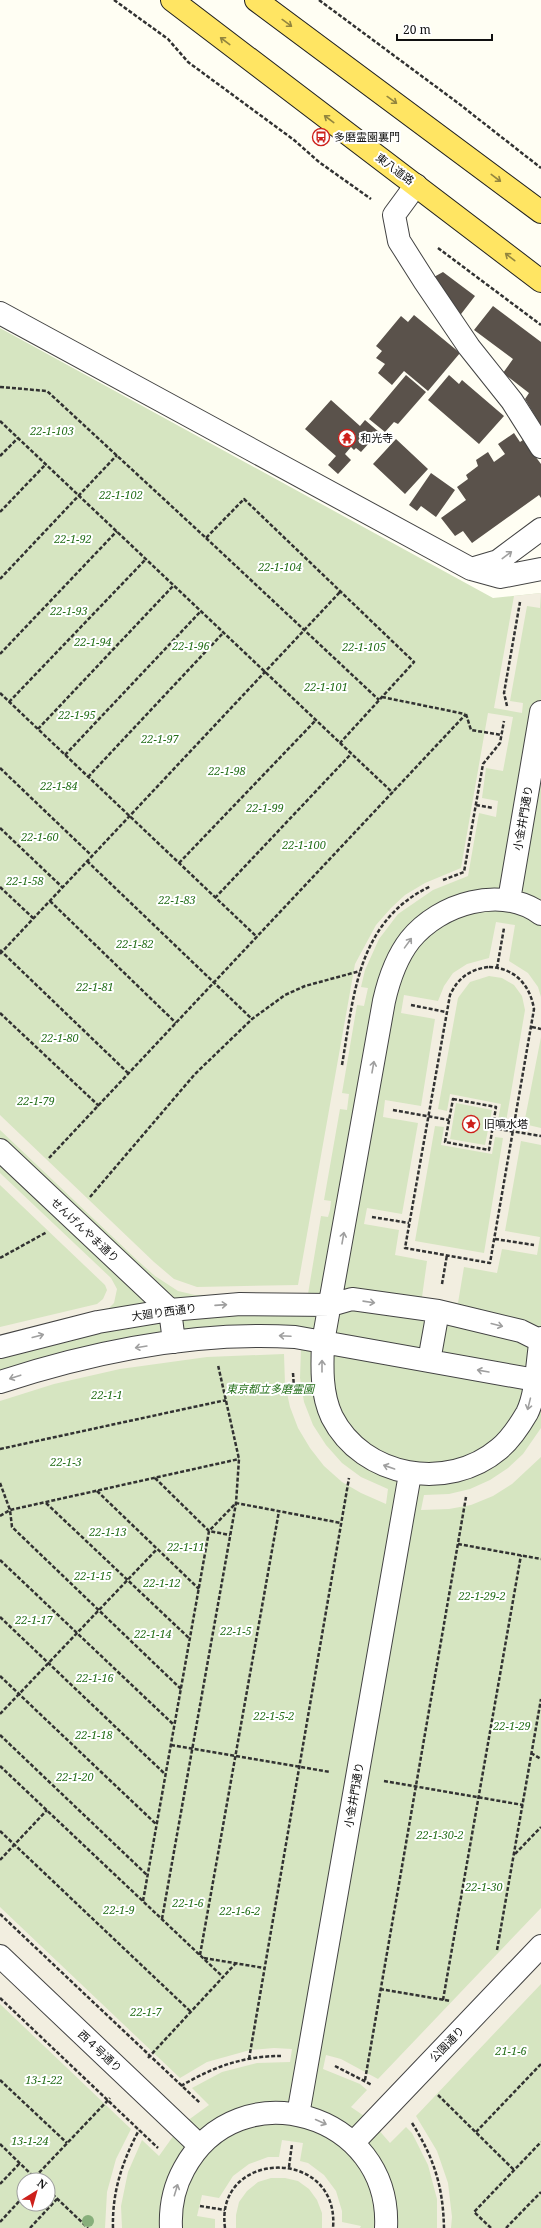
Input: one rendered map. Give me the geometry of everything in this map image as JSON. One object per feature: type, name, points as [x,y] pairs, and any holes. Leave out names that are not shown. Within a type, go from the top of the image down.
[{"type":"main road","name":"東八道路","points":[[172,0],[541,281]]},
{"type":"main road","points":[[256,0],[541,212]]},
{"type":"street","points":[[416,185],[394,215],[400,241],[425,282],[469,347],[512,401],[541,447]]},
{"type":"street","points":[[0,313],[471,568],[500,578],[541,569]]},
{"type":"street","points":[[471,568],[498,561],[541,529]]},
{"type":"street","name":"小金井門通り","points":[[510,900],[541,712]]},
{"type":"street","points":[[541,914],[533,908],[510,900],[489,898],[472,902],[430,922],[411,939],[394,967],[384,1001],[331,1305],[323,1342],[322,1367],[324,1392],[332,1417],[351,1442],[378,1463],[410,1474],[443,1474],[476,1464],[500,1449],[515,1431],[528,1411],[538,1381],[541,1340]]},
{"type":"street","name":"せんげんやま通り","points":[[0,1150],[170,1310]]},
{"type":"street","name":"大廻り西通り","points":[[0,1347],[98,1322],[170,1310],[240,1304],[331,1305],[352,1299],[438,1311],[521,1331],[541,1340]]},
{"type":"street","points":[[170,1310],[174,1342]]},
{"type":"street","points":[[429,1361],[438,1311]]},
{"type":"street","points":[[0,1382],[99,1355],[174,1342],[256,1335],[295,1337],[538,1381]]},
{"type":"street","name":"小金井門通り","points":[[298,2115],[410,1474]]},
{"type":"street","name":"公園通り","points":[[354,2143],[541,1946]]},
{"type":"street","name":"西４号通り","points":[[0,1956],[200,2146]]},
{"type":"street","points":[[171,2228],[172,2200],[179,2178],[188,2161],[200,2146],[216,2132],[235,2122],[256,2115],[277,2113],[298,2115],[325,2124],[337,2130],[354,2143],[370,2164],[382,2187],[387,2214],[386,2228]]},
{"type":"path","points":[[114,0],[168,38],[188,62],[294,140],[319,162],[394,215]]},
{"type":"path","points":[[319,0],[458,103],[541,168]]},
{"type":"path","points":[[432,244],[541,325]]},
{"type":"path","points":[[0,387],[47,391],[379,700]]},
{"type":"path","points":[[0,421],[80,495],[393,793]]},
{"type":"path","points":[[0,456],[18,438]]},
{"type":"path","points":[[0,579],[117,456]]},
{"type":"path","points":[[0,512],[46,464]]},
{"type":"path","points":[[206,538],[244,499],[414,662],[340,743]]},
{"type":"path","points":[[0,654],[117,531]]},
{"type":"path","points":[[9,702],[146,558]]},
{"type":"path","points":[[38,729],[174,585]]},
{"type":"path","points":[[129,1074],[1,952],[340,592]]},
{"type":"path","points":[[507,706],[504,694],[521,595]]},
{"type":"path","points":[[65,755],[201,611]]},
{"type":"path","points":[[88,776],[224,632]]},
{"type":"path","points":[[0,693],[257,938]]},
{"type":"path","points":[[382,697],[466,714]]},
{"type":"path","points":[[466,714],[471,730],[502,735]]},
{"type":"path","points":[[48,1160],[466,714]]},
{"type":"path","points":[[179,863],[316,720]]},
{"type":"path","points":[[439,882],[464,872],[483,764],[500,743],[504,721]]},
{"type":"path","points":[[215,898],[351,754]]},
{"type":"path","points":[[0,768],[92,856]]},
{"type":"path","points":[[476,805],[493,808]]},
{"type":"path","points":[[0,828],[62,887]]},
{"type":"path","points":[[87,861],[252,1019]]},
{"type":"path","points":[[341,1070],[359,971],[369,946],[380,928],[394,911],[409,898],[433,885]]},
{"type":"path","points":[[0,887],[34,918]]},
{"type":"path","points":[[50,901],[176,1023]]},
{"type":"path","points":[[497,968],[504,928]]},
{"type":"path","points":[[71,1218],[195,1074],[252,1019],[285,995],[305,986],[359,971],[394,967]]},
{"type":"path","points":[[481,968],[497,968],[513,974],[528,989],[534,1009],[490,1263],[405,1248],[446,1012],[453,987],[465,975],[481,968]]},
{"type":"path","points":[[406,1004],[446,1012]]},
{"type":"path","points":[[0,1013],[98,1106]]},
{"type":"path","points":[[532,1027],[541,1029]]},
{"type":"path","points":[[453,1099],[496,1107],[492,1128],[489,1150],[445,1142],[453,1099]]},
{"type":"path","points":[[388,1109],[449,1120]]},
{"type":"path","points":[[492,1128],[541,1136]]},
{"type":"path","points":[[370,1216],[409,1223]]},
{"type":"path","points":[[0,1258],[52,1228]]},
{"type":"path","points":[[495,1238],[534,1245]]},
{"type":"path","points":[[442,1285],[447,1255]]},
{"type":"path","points":[[162,1919],[236,1503],[238,1459],[217,1360]]},
{"type":"path","points":[[293,1367],[295,1394]]},
{"type":"path","points":[[0,1449],[226,1400]]},
{"type":"path","points":[[0,1516],[10,1510],[238,1459]]},
{"type":"path","points":[[249,2058],[349,1477],[354,1480]]},
{"type":"path","points":[[154,1478],[209,1531],[230,1535]]},
{"type":"path","points":[[0,1483],[10,1510],[12,1527],[181,1689]]},
{"type":"path","points":[[97,1491],[199,1589]]},
{"type":"path","points":[[365,2080],[466,1497]]},
{"type":"path","points":[[46,1502],[190,1639]]},
{"type":"path","points":[[236,1503],[341,1523]]},
{"type":"path","points":[[143,1900],[209,1531],[236,1503]]},
{"type":"path","points":[[201,1956],[279,1511]]},
{"type":"path","points":[[458,1544],[541,1559]]},
{"type":"path","points":[[0,1714],[157,1549]]},
{"type":"path","points":[[443,2000],[521,1555]]},
{"type":"path","points":[[0,1560],[174,1725]]},
{"type":"path","points":[[0,1617],[165,1774]]},
{"type":"path","points":[[0,1676],[157,1824]]},
{"type":"path","points":[[511,1978],[495,1963],[541,1698]]},
{"type":"path","points":[[0,1735],[147,1875]]},
{"type":"path","points":[[171,1745],[336,1773]]},
{"type":"path","points":[[531,1754],[541,1759]]},
{"type":"path","points":[[0,1766],[223,1977]]},
{"type":"path","points":[[377,1780],[523,1805]]},
{"type":"path","points":[[0,1860],[48,1810]]},
{"type":"path","points":[[514,1855],[541,1827]]},
{"type":"path","points":[[0,1830],[191,2012]]},
{"type":"path","points":[[0,1914],[200,2103]]},
{"type":"path","points":[[201,1956],[264,1968]]},
{"type":"path","points":[[42,2172],[67,2143],[236,1963]]},
{"type":"path","points":[[380,1989],[458,2002]]},
{"type":"path","points":[[0,1998],[158,2148]]},
{"type":"path","points":[[182,2086],[205,2072],[232,2062],[260,2056],[286,2056]]},
{"type":"path","points":[[329,2064],[365,2080],[376,2088]]},
{"type":"path","points":[[476,2132],[541,2064]]},
{"type":"path","points":[[0,2080],[67,2143]]},
{"type":"path","points":[[433,2090],[514,2170]]},
{"type":"path","points":[[407,2118],[427,2147],[438,2174],[443,2203],[444,2228]]},
{"type":"path","points":[[113,2228],[113,2210],[117,2182],[126,2154],[139,2130]]},
{"type":"path","points":[[490,2228],[474,2212],[541,2142]]},
{"type":"path","points":[[0,2145],[29,2172]]},
{"type":"path","points":[[0,2184],[20,2163]]},
{"type":"path","points":[[225,2228],[224,2221],[228,2200],[240,2182],[257,2171],[278,2167],[299,2170],[317,2182],[329,2200],[333,2228]]},
{"type":"path","points":[[506,2228],[541,2192]]},
{"type":"path","points":[[30,2228],[58,2199],[88,2228]]},
{"type":"path","points":[[0,2222],[16,2205]]},
{"type":"green space","name":"東京都立多磨霊園","points":[[0,328],[493,598],[541,593],[541,2228],[0,2228]]},
{"type":"shaded area","points":[[541,593],[540,608],[527,606],[510,701],[523,703],[522,713],[494,708],[514,596]]},
{"type":"shaded area","points":[[488,713],[513,717],[503,771],[486,768],[482,798],[498,801],[496,817],[479,813],[468,876],[433,890],[398,914],[379,939],[365,970],[361,987],[368,988],[364,1006],[357,1005],[342,1093],[349,1094],[347,1110],[340,1109],[324,1200],[331,1201],[330,1210],[328,1217],[321,1216],[308,1294],[195,1295],[178,1291],[155,1276],[137,1260],[0,1130],[0,1115],[154,1262],[174,1279],[197,1287],[298,1285],[355,964],[376,925],[405,895],[425,883],[461,868]]},
{"type":"shaded area","points":[[496,922],[515,925],[509,961],[528,973],[538,987],[541,997],[541,1037],[524,1124],[541,1128],[541,1145],[521,1141],[505,1231],[540,1237],[537,1255],[502,1249],[497,1273],[464,1267],[458,1303],[422,1297],[427,1261],[395,1255],[399,1230],[364,1224],[367,1208],[402,1214],[418,1123],[383,1117],[385,1100],[421,1106],[435,1019],[401,1013],[404,995],[438,1001],[444,986],[453,973],[467,964],[489,958]],"holes":[[[489,976],[502,978],[514,985],[522,996],[525,1010],[506,1122],[498,1120],[501,1104],[450,1094],[447,1111],[438,1109],[458,998],[470,982]],[[456,1103],[492,1110],[485,1145],[450,1139]],[[435,1126],[444,1127],[441,1145],[492,1154],[495,1137],[503,1138],[484,1253],[415,1241]]]},
{"type":"shaded area","points":[[0,1173],[111,1278],[117,1289],[114,1303],[109,1308],[0,1335],[0,1327],[97,1304],[103,1299],[107,1290],[105,1285],[0,1185]]},
{"type":"shaded area","points":[[254,1346],[301,1349],[300,1378],[304,1402],[313,1425],[326,1445],[342,1463],[361,1477],[388,1489],[386,1504],[361,1493],[342,1482],[324,1466],[310,1448],[298,1428],[290,1407],[285,1384],[284,1354],[207,1357],[120,1369],[54,1384],[0,1401],[0,1393],[51,1377],[118,1361],[185,1351]]},
{"type":"shaded area","points":[[541,1428],[541,1457],[512,1484],[493,1496],[471,1505],[449,1509],[421,1510],[424,1495],[449,1494],[470,1489],[490,1480],[508,1468],[523,1454]]},
{"type":"shaded area","points":[[0,1907],[180,2078],[207,2062],[250,2050],[274,2048],[292,2049],[290,2062],[257,2063],[222,2072],[192,2088],[209,2105],[187,2121],[0,1943]]},
{"type":"shaded area","points":[[541,1908],[541,1936],[367,2118],[351,2107],[367,2090],[360,2084],[323,2069],[326,2055],[341,2059],[378,2079]]},
{"type":"shaded area","points":[[541,1957],[541,1984],[416,2116],[437,2151],[448,2183],[452,2217],[451,2228],[437,2228],[437,2199],[428,2165],[412,2133],[406,2127],[390,2143],[377,2128]]},
{"type":"shaded area","points":[[0,1970],[174,2135],[159,2156],[142,2140],[128,2172],[121,2206],[122,2228],[105,2228],[107,2192],[116,2159],[131,2129],[0,2004]]},
{"type":"shaded area","points":[[282,2140],[303,2143],[300,2161],[308,2163],[324,2175],[336,2191],[342,2211],[342,2222],[361,2226],[360,2228],[322,2228],[322,2213],[317,2200],[309,2189],[298,2181],[285,2178],[271,2178],[258,2182],[247,2191],[239,2202],[236,2215],[236,2228],[215,2228],[215,2219],[197,2216],[202,2195],[219,2198],[233,2176],[249,2164],[268,2157],[279,2157]]},
{"type":"building","points":[[443,272],[475,296],[458,318],[432,278]]},
{"type":"building","points":[[493,306],[541,342],[541,426],[525,399],[529,393],[503,373],[513,359],[474,330]]},
{"type":"building","points":[[414,315],[460,353],[428,391],[404,371],[392,385],[378,373],[385,364],[376,358],[382,351],[376,346],[401,316],[408,322]]},
{"type":"building","points":[[406,375],[426,392],[398,424],[394,422],[385,432],[369,419]]},
{"type":"building","points":[[449,375],[459,384],[462,380],[504,416],[479,444],[428,400]]},
{"type":"building","points":[[331,400],[360,426],[365,420],[379,432],[361,452],[356,448],[354,450],[351,447],[345,454],[351,460],[338,474],[328,465],[336,456],[305,429]]},
{"type":"building","points":[[514,433],[520,442],[523,440],[541,464],[541,498],[539,495],[472,543],[463,531],[455,536],[441,518],[466,500],[457,487],[468,479],[466,475],[478,466],[476,460],[488,452],[494,462],[505,454],[498,444]]},
{"type":"building","points":[[396,439],[428,469],[405,494],[373,464]]},
{"type":"building","points":[[431,473],[455,490],[436,517],[421,506],[417,511],[409,505]]},
{"type":"place","name":"多磨霊園裏門","points":[[321,137]]},
{"type":"place","name":"和光寺","points":[[347,438]]},
{"type":"place","name":"旧噴水塔","points":[[471,1124]]},
{"type":"park label","name":"22-1-103","points":[[52,431]]},
{"type":"park label","name":"22-1-102","points":[[121,495]]},
{"type":"park label","name":"22-1-92","points":[[73,539]]},
{"type":"park label","name":"22-1-104","points":[[280,567]]},
{"type":"park label","name":"22-1-93","points":[[69,611]]},
{"type":"park label","name":"22-1-94","points":[[93,642]]},
{"type":"park label","name":"22-1-96","points":[[191,646]]},
{"type":"park label","name":"22-1-105","points":[[364,647]]},
{"type":"park label","name":"22-1-101","points":[[326,687]]},
{"type":"park label","name":"22-1-95","points":[[77,715]]},
{"type":"park label","name":"22-1-97","points":[[160,739]]},
{"type":"park label","name":"22-1-98","points":[[227,771]]},
{"type":"park label","name":"22-1-84","points":[[59,786]]},
{"type":"park label","name":"22-1-99","points":[[265,808]]},
{"type":"park label","name":"22-1-60","points":[[40,837]]},
{"type":"park label","name":"22-1-100","points":[[304,845]]},
{"type":"park label","name":"22-1-58","points":[[25,881]]},
{"type":"park label","name":"22-1-83","points":[[177,900]]},
{"type":"park label","name":"22-1-82","points":[[135,944]]},
{"type":"park label","name":"22-1-81","points":[[95,987]]},
{"type":"park label","name":"22-1-80","points":[[60,1038]]},
{"type":"park label","name":"22-1-79","points":[[36,1101]]},
{"type":"park label","name":"22-1-1","points":[[107,1395]]},
{"type":"park label","name":"22-1-3","points":[[66,1462]]},
{"type":"park label","name":"22-1-13","points":[[108,1532]]},
{"type":"park label","name":"22-1-11","points":[[186,1547]]},
{"type":"park label","name":"22-1-15","points":[[93,1576]]},
{"type":"park label","name":"22-1-12","points":[[162,1583]]},
{"type":"park label","name":"22-1-29-2","points":[[482,1596]]},
{"type":"park label","name":"22-1-17","points":[[34,1620]]},
{"type":"park label","name":"22-1-5","points":[[236,1631]]},
{"type":"park label","name":"22-1-14","points":[[153,1634]]},
{"type":"park label","name":"22-1-16","points":[[95,1678]]},
{"type":"park label","name":"22-1-5-2","points":[[274,1716]]},
{"type":"park label","name":"22-1-29","points":[[512,1726]]},
{"type":"park label","name":"22-1-18","points":[[94,1735]]},
{"type":"park label","name":"22-1-20","points":[[75,1777]]},
{"type":"park label","name":"22-1-30-2","points":[[440,1835]]},
{"type":"park label","name":"22-1-30","points":[[484,1887]]},
{"type":"park label","name":"22-1-6","points":[[188,1903]]},
{"type":"park label","name":"22-1-9","points":[[119,1910]]},
{"type":"park label","name":"22-1-6-2","points":[[240,1911]]},
{"type":"park label","name":"22-1-7","points":[[146,2012]]},
{"type":"park label","name":"21-1-6","points":[[511,2051]]},
{"type":"park label","name":"13-1-22","points":[[44,2080]]},
{"type":"park label","name":"13-1-24","points":[[30,2141]]}]
